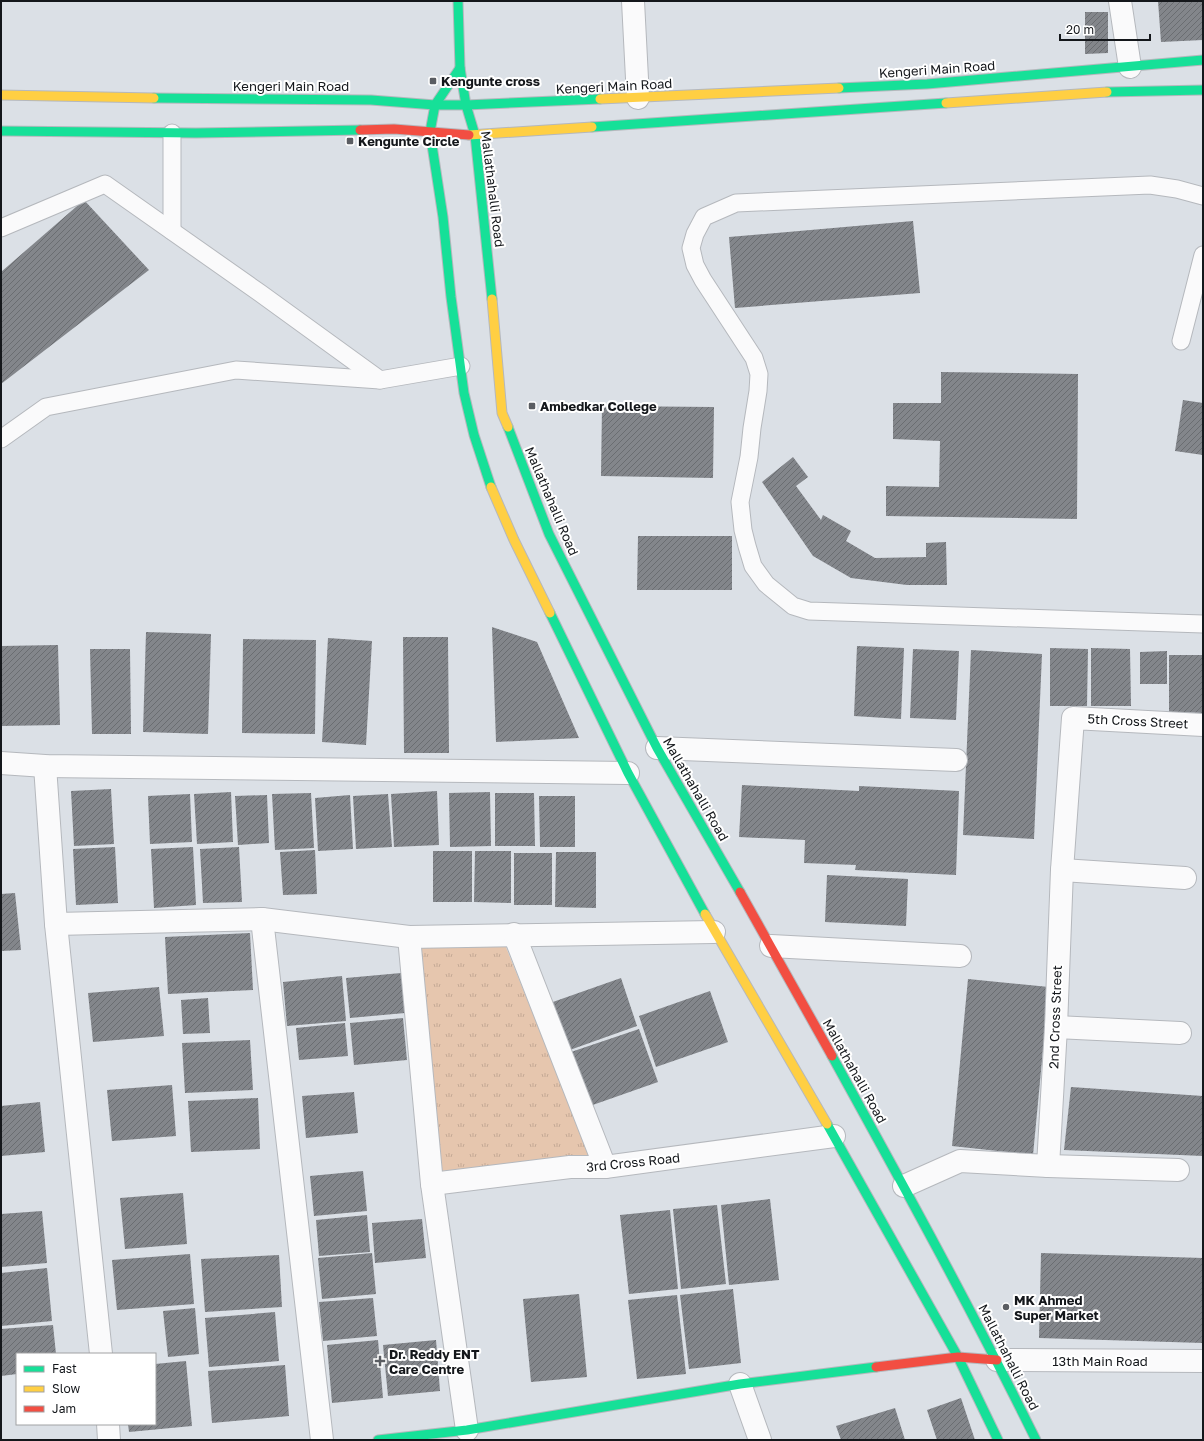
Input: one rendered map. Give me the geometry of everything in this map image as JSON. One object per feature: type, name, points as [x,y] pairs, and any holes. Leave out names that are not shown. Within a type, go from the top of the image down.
[{"type":"main road","name":"Mallathahalli Road","points":[[458,1],[460,68],[466,105],[474,135],[487,243],[502,413],[549,534],[657,748],[771,946],[904,1186],[998,1360],[1036,1440]]},
{"type":"main road","name":"Kengeri Main Road","points":[[1,95],[126,98],[371,100],[435,105],[466,105],[927,84],[1203,60]]},
{"type":"main road","points":[[460,68],[435,105],[430,132],[443,217],[451,297],[464,393],[474,435],[487,478],[514,540],[628,773],[714,932],[834,1136],[958,1357],[998,1440]]},
{"type":"main road","points":[[1,132],[172,133],[394,130],[474,135],[1111,92],[1203,90]]},
{"type":"main road","points":[[378,1440],[481,1432],[740,1384],[958,1357],[998,1360]]},
{"type":"street","points":[[633,1],[638,98]]},
{"type":"street","points":[[1120,1],[1130,67]]},
{"type":"street","name":"5th Cross Street","points":[[1073,718],[1203,725]]},
{"type":"street","name":"2nd Cross Street","points":[[1048,1166],[1056,1026],[1062,870],[1073,718]]},
{"type":"street","points":[[657,748],[956,760]]},
{"type":"street","points":[[1,763],[45,766],[628,773]]},
{"type":"street","points":[[45,766],[56,924],[100,1353]]},
{"type":"street","points":[[1062,870],[1185,878]]},
{"type":"street","points":[[56,924],[262,919],[409,936],[714,932]]},
{"type":"street","points":[[262,919],[322,1440]]},
{"type":"street","points":[[514,934],[606,1167]]},
{"type":"street","points":[[409,936],[432,1184],[481,1432]]},
{"type":"street","points":[[771,946],[960,956]]},
{"type":"street","points":[[1056,1026],[1180,1033]]},
{"type":"street","name":"3rd Cross Road","points":[[432,1184],[570,1167],[606,1167],[834,1136]]},
{"type":"street","points":[[904,1186],[960,1161],[1048,1166],[1178,1170]]},
{"type":"street","name":"13th Main Road","points":[[998,1360],[1203,1361]]},
{"type":"street","points":[[740,1384],[760,1440]]},
{"type":"street","points":[[108,1425],[110,1440]]},
{"type":"lane","points":[[172,133],[172,231]]},
{"type":"lane","points":[[1,228],[105,184],[380,380]]},
{"type":"lane","points":[[1203,196],[1177,189],[1150,185],[736,202],[704,217],[695,234],[691,248],[695,265],[703,280],[754,358],[759,374],[749,457],[740,502],[743,530],[753,566],[766,584],[793,606],[809,611],[1203,624]]},
{"type":"lane","points":[[1181,341],[1203,255]]},
{"type":"lane","points":[[1,439],[46,407],[236,370],[380,380],[461,366]]},
{"type":"green space","points":[[417,925],[499,930],[590,1155],[441,1171]]},
{"type":"building","points":[[1158,1],[1203,1],[1203,40],[1161,42]]},
{"type":"building","points":[[1085,12],[1108,12],[1108,53],[1085,54]]},
{"type":"building","points":[[84,200],[149,270],[1,384],[1,272]]},
{"type":"building","points":[[913,221],[920,293],[735,308],[729,237]]},
{"type":"building","points":[[941,372],[1078,374],[1077,519],[886,516],[886,486],[939,487],[940,441],[893,439],[893,403],[941,403]]},
{"type":"building","points":[[1183,400],[1203,403],[1203,455],[1175,451]]},
{"type":"building","points":[[602,406],[714,407],[713,478],[601,476]]},
{"type":"building","points":[[793,457],[808,477],[796,486],[821,520],[823,515],[851,531],[846,541],[875,558],[926,557],[926,543],[946,542],[947,585],[907,585],[851,578],[813,556],[762,482]]},
{"type":"building","points":[[638,536],[732,536],[732,590],[637,590]]},
{"type":"building","points":[[492,627],[537,642],[579,738],[496,742]]},
{"type":"building","points":[[146,632],[211,634],[208,734],[143,732]]},
{"type":"building","points":[[403,637],[448,637],[449,753],[404,753]]},
{"type":"building","points":[[328,638],[372,641],[366,745],[322,742]]},
{"type":"building","points":[[243,639],[316,640],[315,734],[242,733]]},
{"type":"building","points":[[58,645],[60,725],[1,726],[1,646]]},
{"type":"building","points":[[857,646],[904,648],[901,719],[854,716]]},
{"type":"building","points":[[1050,648],[1088,649],[1087,706],[1050,706]]},
{"type":"building","points":[[1091,648],[1130,649],[1131,706],[1091,706]]},
{"type":"building","points":[[90,649],[130,649],[131,734],[92,734]]},
{"type":"building","points":[[913,649],[959,651],[956,720],[910,718]]},
{"type":"building","points":[[971,650],[1042,654],[1034,839],[963,835]]},
{"type":"building","points":[[1167,651],[1167,684],[1140,684],[1140,652]]},
{"type":"building","points":[[1169,655],[1203,655],[1203,713],[1169,712]]},
{"type":"building","points":[[742,785],[859,791],[859,786],[959,791],[956,875],[855,870],[856,865],[804,863],[805,840],[739,837]]},
{"type":"building","points":[[111,789],[114,844],[74,846],[71,791]]},
{"type":"building","points":[[437,791],[439,845],[394,847],[391,794]]},
{"type":"building","points":[[231,792],[233,842],[197,844],[194,794]]},
{"type":"building","points":[[490,792],[491,846],[450,847],[449,793]]},
{"type":"building","points":[[311,793],[314,848],[275,850],[272,794]]},
{"type":"building","points":[[495,793],[534,793],[535,846],[495,846]]},
{"type":"building","points":[[190,794],[192,842],[150,844],[148,796]]},
{"type":"building","points":[[388,794],[392,847],[356,849],[353,796]]},
{"type":"building","points":[[267,795],[269,843],[238,845],[235,796]]},
{"type":"building","points":[[350,795],[353,849],[318,851],[315,798]]},
{"type":"building","points":[[539,796],[575,796],[575,847],[540,847]]},
{"type":"building","points":[[115,847],[118,903],[76,905],[73,849]]},
{"type":"building","points":[[193,847],[196,905],[154,908],[151,849]]},
{"type":"building","points":[[239,847],[242,902],[203,903],[200,849]]},
{"type":"building","points":[[315,850],[317,894],[283,895],[280,852]]},
{"type":"building","points":[[433,851],[472,851],[472,902],[433,902]]},
{"type":"building","points":[[475,851],[511,851],[511,903],[474,902]]},
{"type":"building","points":[[556,852],[596,852],[596,908],[555,907]]},
{"type":"building","points":[[514,853],[552,853],[552,905],[514,905]]},
{"type":"building","points":[[827,875],[908,879],[906,926],[825,922]]},
{"type":"building","points":[[15,893],[21,950],[1,951],[1,894]]},
{"type":"building","points":[[250,933],[253,990],[168,994],[165,937]]},
{"type":"building","points":[[401,973],[405,1013],[350,1018],[346,978]]},
{"type":"building","points":[[342,976],[346,1021],[287,1026],[283,982]]},
{"type":"building","points":[[621,978],[637,1026],[567,1051],[550,1003]]},
{"type":"building","points":[[968,979],[1049,987],[1033,1155],[952,1146]]},
{"type":"building","points":[[159,987],[164,1036],[93,1042],[88,993]]},
{"type":"building","points":[[710,991],[728,1042],[656,1067],[639,1016]]},
{"type":"building","points":[[208,998],[210,1033],[183,1034],[181,1000]]},
{"type":"building","points":[[403,1018],[407,1060],[354,1065],[350,1023]]},
{"type":"building","points":[[345,1023],[348,1056],[299,1060],[296,1028]]},
{"type":"building","points":[[639,1029],[658,1082],[587,1107],[568,1053]]},
{"type":"building","points":[[250,1040],[253,1090],[185,1093],[182,1043]]},
{"type":"building","points":[[172,1085],[176,1136],[112,1141],[107,1090]]},
{"type":"building","points":[[1071,1087],[1203,1096],[1203,1156],[1064,1150]]},
{"type":"building","points":[[354,1092],[358,1133],[306,1138],[302,1096]]},
{"type":"building","points":[[258,1098],[260,1149],[191,1152],[188,1101]]},
{"type":"building","points":[[40,1102],[45,1152],[1,1156],[1,1106]]},
{"type":"building","points":[[363,1171],[367,1211],[314,1216],[310,1176]]},
{"type":"building","points":[[183,1193],[187,1244],[125,1249],[120,1198]]},
{"type":"building","points":[[770,1199],[779,1280],[729,1285],[721,1205]]},
{"type":"building","points":[[717,1205],[726,1284],[681,1289],[673,1209]]},
{"type":"building","points":[[670,1210],[678,1289],[629,1294],[620,1215]]},
{"type":"building","points":[[42,1211],[47,1263],[1,1267],[1,1214]]},
{"type":"building","points":[[367,1215],[370,1252],[319,1256],[316,1220]]},
{"type":"building","points":[[422,1219],[426,1258],[375,1263],[372,1223]]},
{"type":"building","points":[[372,1253],[376,1294],[322,1299],[318,1258]]},
{"type":"building","points":[[1041,1253],[1203,1258],[1203,1343],[1039,1338]]},
{"type":"building","points":[[190,1254],[194,1304],[117,1310],[112,1260]]},
{"type":"building","points":[[279,1255],[282,1307],[205,1312],[201,1259]]},
{"type":"building","points":[[47,1268],[52,1321],[1,1326],[1,1273]]},
{"type":"building","points":[[733,1289],[741,1363],[689,1369],[680,1295]]},
{"type":"building","points":[[579,1294],[587,1377],[531,1382],[523,1299]]},
{"type":"building","points":[[677,1295],[686,1374],[637,1379],[628,1300]]},
{"type":"building","points":[[373,1298],[377,1336],[323,1341],[319,1302]]},
{"type":"building","points":[[195,1308],[199,1354],[168,1357],[163,1311]]},
{"type":"building","points":[[275,1312],[279,1361],[209,1367],[205,1318]]},
{"type":"building","points":[[53,1325],[56,1353],[16,1353],[16,1374],[1,1376],[1,1329]]},
{"type":"building","points":[[378,1340],[383,1398],[332,1403],[327,1345]]},
{"type":"building","points":[[436,1340],[440,1391],[388,1396],[383,1345]]},
{"type":"building","points":[[186,1361],[192,1426],[129,1432],[128,1425],[156,1425],[156,1364]]},
{"type":"building","points":[[285,1365],[289,1416],[212,1423],[208,1371]]},
{"type":"building","points":[[961,1398],[975,1440],[937,1440],[927,1410]]},
{"type":"building","points":[[895,1408],[905,1440],[841,1440],[836,1426]]},
{"type":"traffic: fast","points":[[458,1],[460,68],[466,105],[475,135],[492,299]]},
{"type":"traffic: fast","points":[[839,88],[927,84],[1203,60]]},
{"type":"traffic: fast","points":[[460,68],[435,105],[430,132],[443,217],[451,297],[464,393],[474,435],[491,487]]},
{"type":"traffic: fast","points":[[1107,92],[1203,90]]},
{"type":"traffic: fast","points":[[154,98],[371,100],[435,105],[600,99]]},
{"type":"traffic: fast","points":[[592,127],[946,103]]},
{"type":"traffic: fast","points":[[1,131],[196,133],[360,130]]},
{"type":"traffic: fast","points":[[508,427],[549,534],[657,748],[740,892]]},
{"type":"traffic: fast","points":[[550,613],[628,773],[705,914]]},
{"type":"traffic: fast","points":[[832,1056],[962,1295],[1036,1440]]},
{"type":"traffic: fast","points":[[827,1124],[958,1357],[998,1440]]},
{"type":"traffic: fast","points":[[378,1440],[467,1430],[740,1384],[876,1367]]},
{"type":"traffic: slow","points":[[600,99],[839,88]]},
{"type":"traffic: slow","points":[[946,103],[1107,92]]},
{"type":"traffic: slow","points":[[1,95],[154,98]]},
{"type":"traffic: slow","points":[[469,135],[592,127]]},
{"type":"traffic: slow","points":[[492,299],[502,413],[508,427]]},
{"type":"traffic: slow","points":[[491,487],[514,540],[550,613]]},
{"type":"traffic: slow","points":[[705,914],[827,1124]]},
{"type":"traffic: jam","points":[[360,130],[394,129],[469,135]]},
{"type":"traffic: jam","points":[[740,892],[832,1056]]},
{"type":"traffic: jam","points":[[876,1367],[958,1357],[997,1360]]},
{"type":"place","name":"Kengunte cross","points":[[433,81]]},
{"type":"place","name":"Kengunte Circle","points":[[350,141]]},
{"type":"place","name":"Ambedkar College","points":[[532,406]]},
{"type":"place","name":"MK Ahmed Super Market","points":[[1006,1307]]},
{"type":"place","name":"Dr. Reddy ENT Care Centre","points":[[380,1361]]}]
